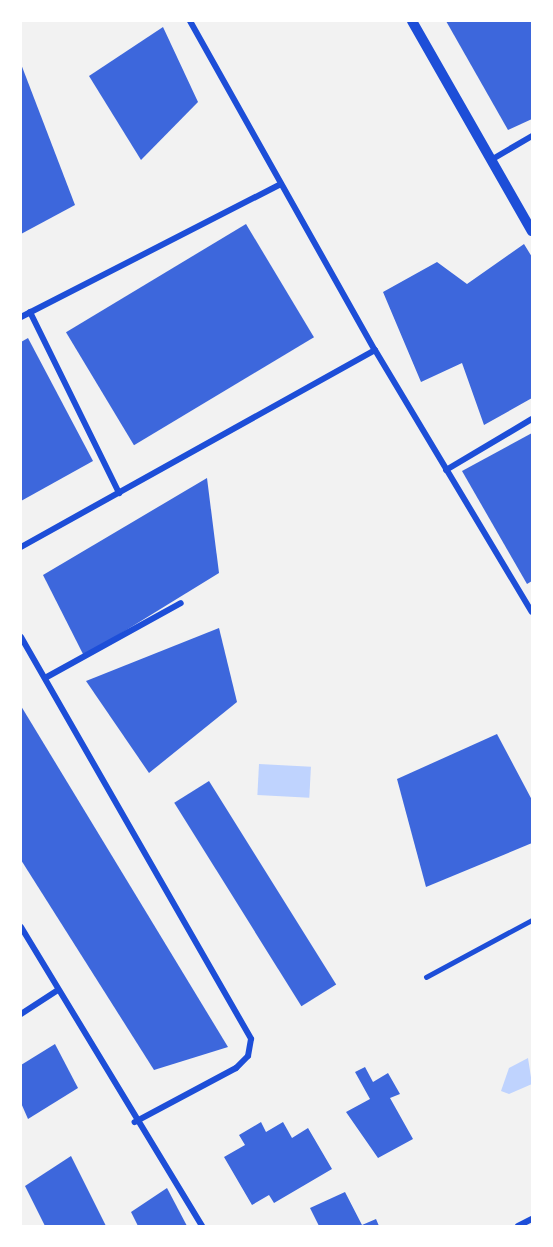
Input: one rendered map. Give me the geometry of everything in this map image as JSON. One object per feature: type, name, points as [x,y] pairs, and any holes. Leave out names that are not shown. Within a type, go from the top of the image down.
[{"type":"street","points":[[190,21],[375,350],[532,612]]},
{"type":"street","points":[[412,21],[532,231]]},
{"type":"street","points":[[490,160],[532,136]]},
{"type":"street","points":[[21,317],[281,184]]},
{"type":"street","points":[[30,312],[119,493]]},
{"type":"street","points":[[21,547],[375,350]]},
{"type":"street","points":[[446,470],[532,419]]},
{"type":"street","points":[[45,678],[181,603]]},
{"type":"street","points":[[21,637],[250,1039],[248,1056],[236,1068],[135,1122]]},
{"type":"street","points":[[21,927],[135,1122],[202,1226]]},
{"type":"street","points":[[21,1014],[58,990]]},
{"type":"street","points":[[518,1226],[532,1219]]},
{"type":"lane","points":[[426,977],[532,920]]},
{"type":"water","points":[[259,764],[311,767],[309,798],[257,795]]},
{"type":"water","points":[[528,1058],[532,1084],[509,1094],[501,1091],[509,1068]]},
{"type":"building","points":[[446,21],[532,21],[532,119],[508,130]]},
{"type":"building","points":[[163,27],[198,102],[141,160],[89,76]]},
{"type":"building","points":[[21,64],[75,205],[21,234]]},
{"type":"building","points":[[246,224],[314,337],[134,445],[66,332]]},
{"type":"building","points":[[524,244],[532,257],[532,398],[484,425],[462,363],[421,382],[383,292],[437,262],[467,284]]},
{"type":"building","points":[[28,338],[93,461],[21,501],[21,342]]},
{"type":"building","points":[[532,433],[532,581],[527,584],[462,471]]},
{"type":"building","points":[[207,478],[219,573],[84,656],[43,575]]},
{"type":"building","points":[[219,628],[237,702],[149,773],[86,681]]},
{"type":"building","points":[[21,706],[228,1047],[154,1070],[21,860]]},
{"type":"building","points":[[497,734],[532,800],[532,843],[426,887],[397,779]]},
{"type":"building","points":[[209,781],[336,985],[301,1006],[174,803]]},
{"type":"building","points":[[55,1044],[78,1088],[28,1119],[21,1103],[21,1065]]},
{"type":"building","points":[[365,1067],[373,1082],[388,1073],[400,1094],[390,1098],[413,1139],[378,1158],[346,1112],[370,1099],[355,1072]]},
{"type":"building","points":[[261,1122],[266,1132],[283,1122],[292,1138],[308,1128],[332,1169],[274,1203],[269,1195],[252,1205],[224,1157],[245,1145],[239,1135]]},
{"type":"building","points":[[71,1156],[106,1226],[45,1226],[25,1186]]},
{"type":"building","points":[[167,1188],[187,1226],[138,1226],[131,1212]]},
{"type":"building","points":[[345,1192],[362,1225],[376,1219],[379,1226],[319,1226],[310,1208]]}]
